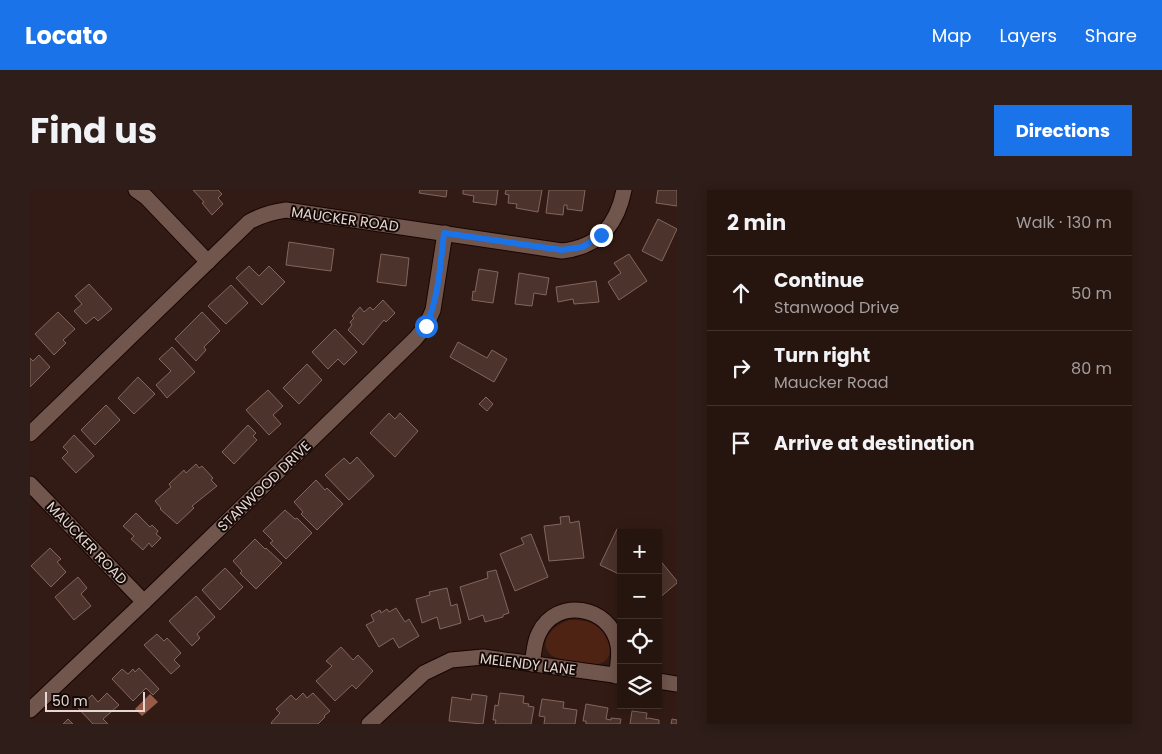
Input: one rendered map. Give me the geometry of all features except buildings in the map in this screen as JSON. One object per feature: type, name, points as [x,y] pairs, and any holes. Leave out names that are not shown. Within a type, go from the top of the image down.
[{"type":"street","points":[[136,190],[146,197],[208,262]]},
{"type":"street","name":"MAUCKER ROAD","points":[[30,434],[249,222],[261,216],[286,210],[572,250],[593,242],[609,228],[616,216],[624,190]]},
{"type":"street","name":"STANWOOD DRIVE","points":[[30,710],[416,339],[426,326],[433,310],[437,293],[444,233]]},
{"type":"street","name":"MAUCKER ROAD","points":[[30,484],[144,602]]},
{"type":"street","points":[[532,664],[539,633],[547,621],[559,614],[572,610],[593,612],[612,630],[617,643],[619,664]]},
{"type":"street","name":"MELENDY LANE","points":[[369,724],[424,673],[451,660],[482,657],[617,676]]},
{"type":"street","points":[[662,682],[677,684]]},
{"type":"shaded area","points":[[569,620],[589,622],[604,633],[610,651],[605,661],[598,664],[581,663],[558,658],[550,654],[547,649],[547,638],[554,629]]},
{"type":"shaded area","points":[[150,694],[158,702],[142,716],[135,709]]},
{"type":"route","points":[[426,326],[433,310],[437,293],[444,233],[562,250],[583,247],[601,235]]}]
